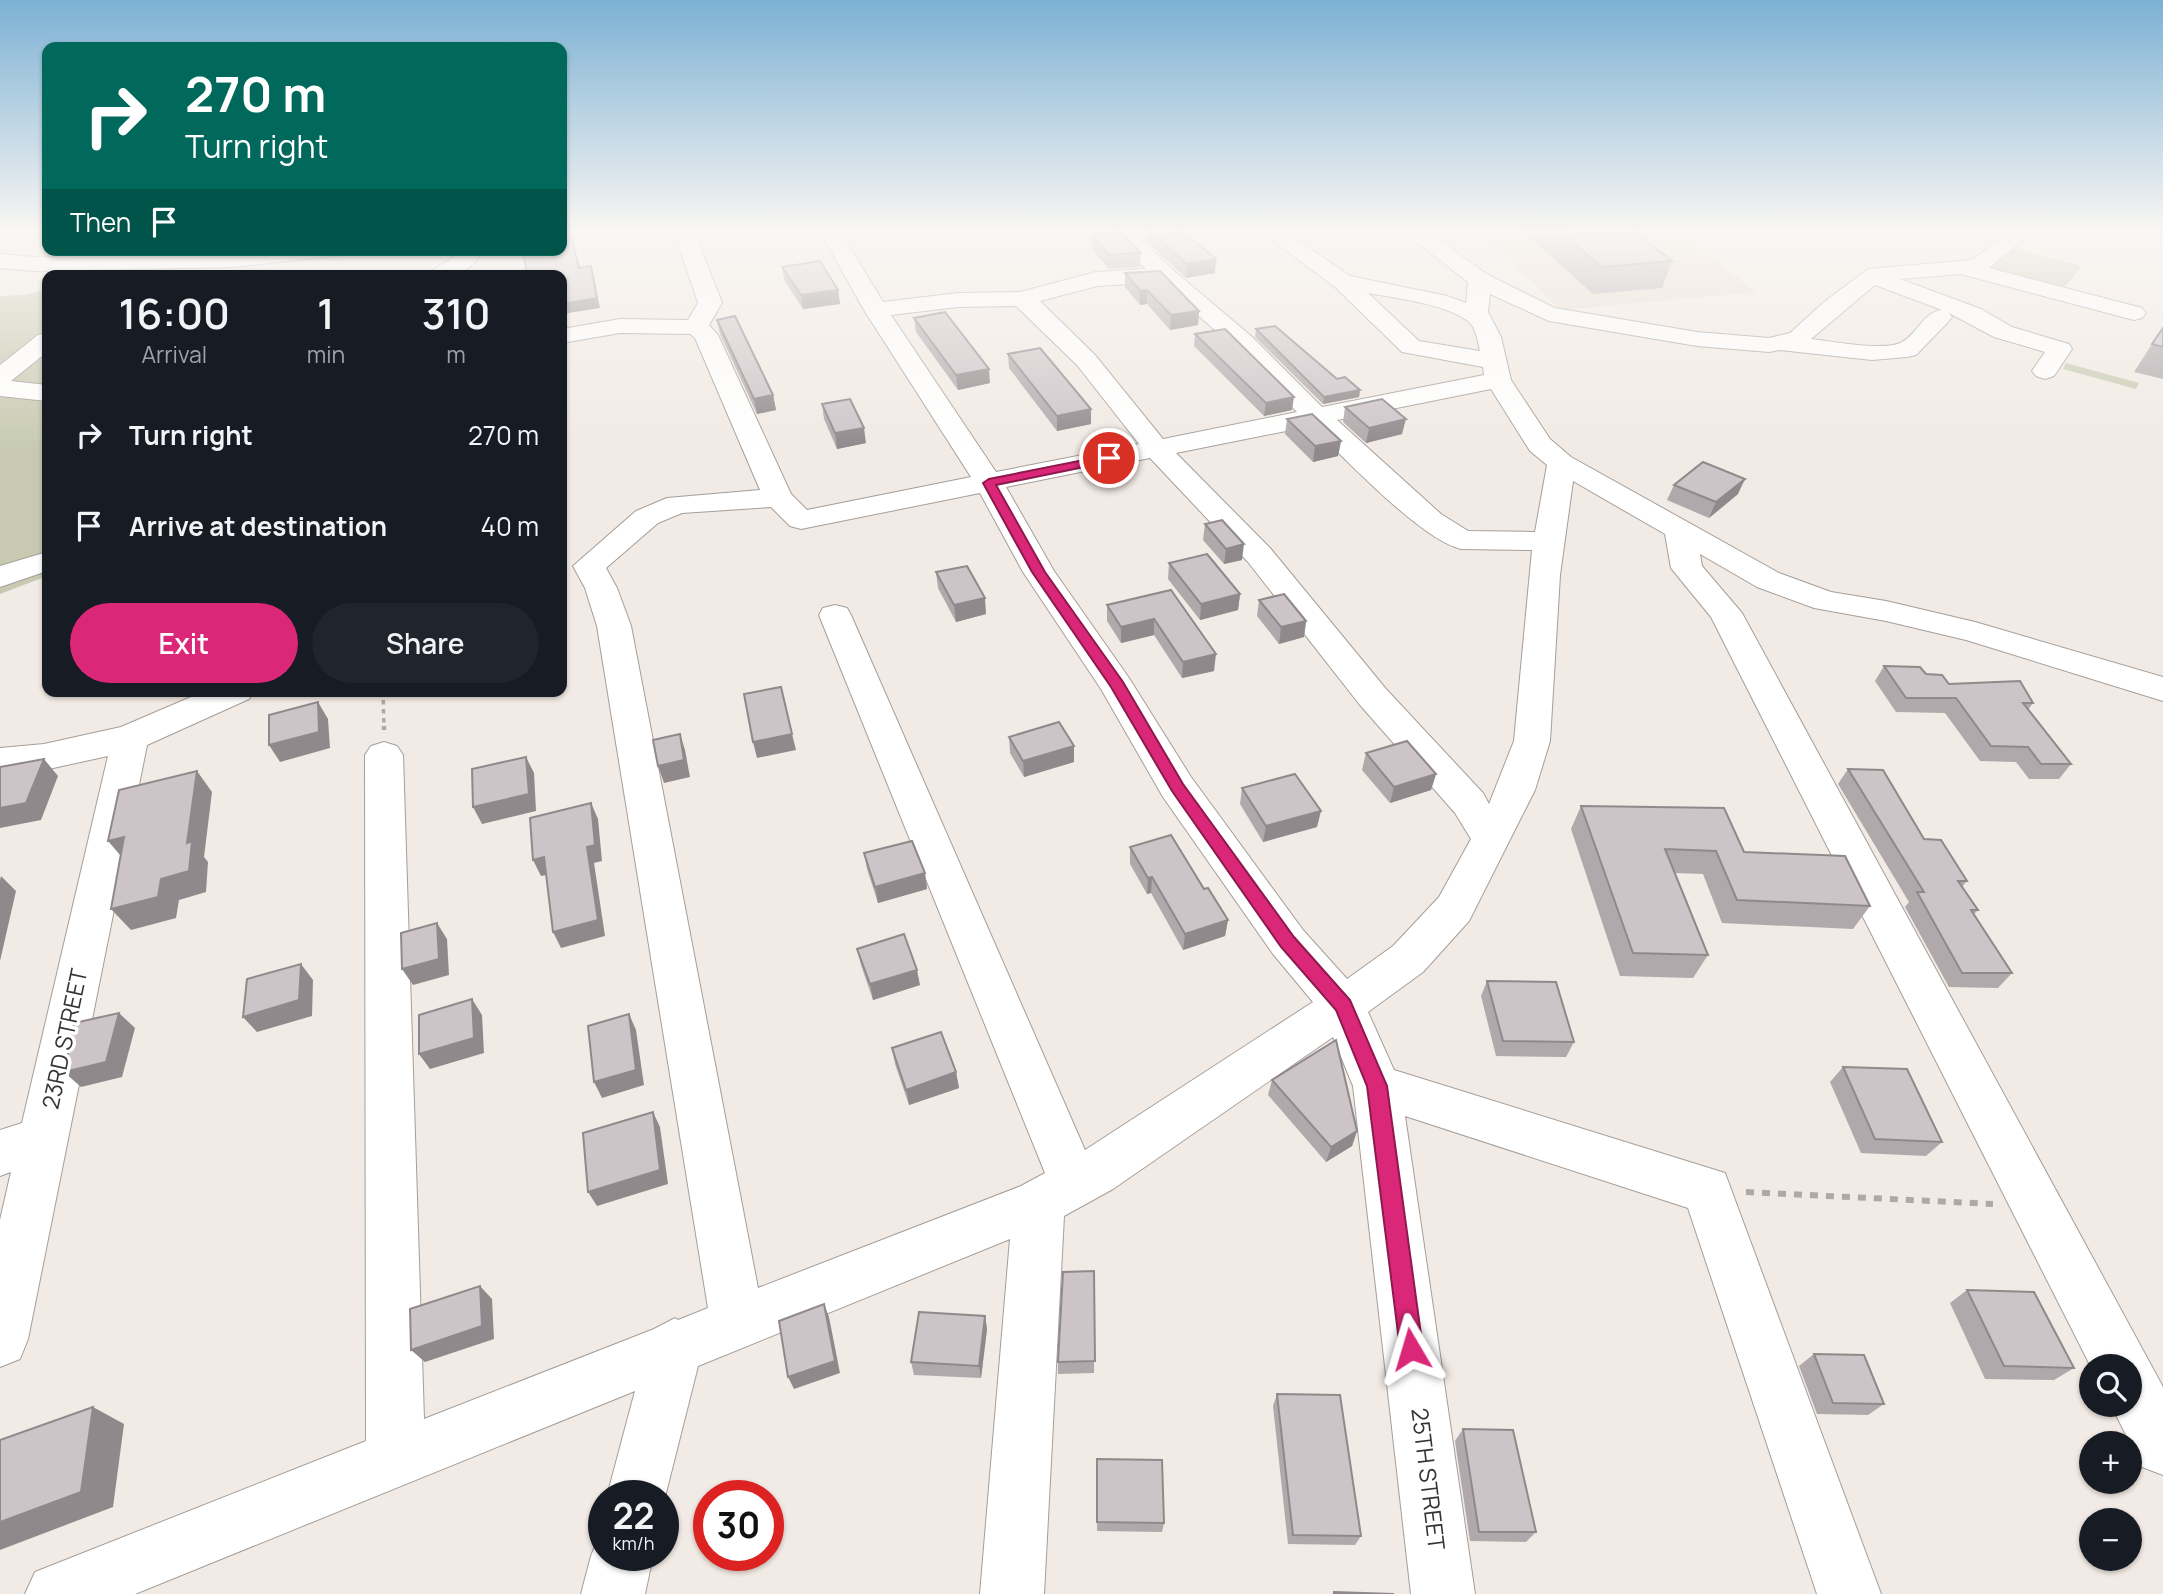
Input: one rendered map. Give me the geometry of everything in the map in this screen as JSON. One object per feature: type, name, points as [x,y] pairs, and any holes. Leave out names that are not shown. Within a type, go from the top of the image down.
[{"type":"street","points":[[696,327],[710,302]]},
{"type":"street","name":"25TH STREET","points":[[872,302],[989,483],[1039,572],[1118,686],[1177,788],[1287,942],[1343,1006],[1377,1086],[1443,1594]]},
{"type":"street","points":[[876,310],[938,302]]},
{"type":"street","points":[[1027,302],[1086,360],[1157,449],[1259,555],[1373,697],[1469,803],[1492,839]]},
{"type":"street","points":[[1197,302],[1242,341],[1317,417],[1430,520],[1461,540],[1550,541]]},
{"type":"street","points":[[1364,302],[1411,347],[1496,370]]},
{"type":"street","points":[[1444,302],[1478,317]]},
{"type":"street","points":[[1477,302],[1476,312],[1489,337],[1496,370],[1540,445],[1561,463],[1768,580],[1825,601],[1886,611],[1975,632],[2163,689]]},
{"type":"street","points":[[1525,302],[1549,314],[1697,339],[1749,345],[1783,343],[1872,353],[1907,350],[1940,317]]},
{"type":"street","points":[[1783,343],[1798,338],[1838,302]]},
{"type":"street","points":[[1941,302],[1973,314],[2003,332],[2060,349],[2045,372]]},
{"type":"street","points":[[2094,302],[2134,313]]},
{"type":"street","points":[[567,335],[620,326],[696,327],[706,335],[778,498],[801,520],[1317,417],[1496,370]]},
{"type":"street","points":[[0,377],[42,344]]},
{"type":"street","points":[[0,388],[42,392]]},
{"type":"street","points":[[57,1594],[1057,1193],[1343,1006],[1408,959],[1454,909],[1516,790],[1532,741],[1544,575],[1561,463]]},
{"type":"street","points":[[737,1321],[616,638],[601,588],[575,570],[647,517],[677,504],[778,498]]},
{"type":"street","points":[[1679,529],[1687,568],[1726,613],[2114,1354]]},
{"type":"street","points":[[0,578],[42,563]]},
{"type":"street","points":[[835,615],[1057,1193],[1012,1594]]},
{"type":"street","points":[[0,761],[44,757],[130,738],[223,697]]},
{"type":"street","name":"23RD STREET","points":[[0,1339],[22,1146],[130,738]]},
{"type":"street","points":[[384,755],[396,1460]]},
{"type":"street","points":[[1377,1086],[1707,1190],[1849,1594]]},
{"type":"street","points":[[641,1480],[675,1346]]},
{"type":"street","points":[[2142,1406],[2163,1446]]},
{"type":"street","points":[[613,1594],[618,1571]]},
{"type":"path","points":[[383,697],[384,755]]},
{"type":"path","points":[[1707,1190],[2036,1206]]},
{"type":"shaded area","points":[[1553,302],[1643,302],[1561,310]]},
{"type":"green space","points":[[0,302],[42,302],[42,578],[0,594]]},
{"type":"green space","points":[[2066,363],[2139,383],[2136,389],[2063,369]]},
{"type":"building","points":[[1159,302],[1191,302],[1199,311],[1171,315]]},
{"type":"building","points":[[945,312],[989,369],[956,375],[914,318]]},
{"type":"building","points":[[735,316],[773,395],[754,399],[717,320]]},
{"type":"building","points":[[1275,326],[1337,379],[1345,377],[1360,390],[1324,397],[1256,329]]},
{"type":"building","points":[[2163,328],[2163,347],[2152,344]]},
{"type":"building","points":[[1225,329],[1294,397],[1266,403],[1195,334]]},
{"type":"building","points":[[1040,348],[1091,409],[1057,416],[1008,354]]},
{"type":"building","points":[[850,399],[864,428],[835,433],[822,404]]},
{"type":"building","points":[[1382,399],[1406,419],[1369,428],[1345,407]]},
{"type":"building","points":[[1312,414],[1341,441],[1315,446],[1287,419]]},
{"type":"building","points":[[1703,462],[1745,479],[1716,502],[1674,485]]},
{"type":"building","points":[[1222,520],[1244,544],[1226,549],[1205,524]]},
{"type":"building","points":[[1207,554],[1240,594],[1201,604],[1169,563]]},
{"type":"building","points":[[967,566],[985,598],[954,605],[936,572]]},
{"type":"building","points":[[1171,590],[1216,654],[1183,662],[1154,619],[1121,627],[1107,605]]},
{"type":"building","points":[[1284,594],[1306,621],[1281,627],[1259,600]]},
{"type":"building","points":[[1884,666],[1920,667],[1926,674],[1942,675],[1949,684],[2020,681],[2033,703],[2023,703],[2071,764],[2041,764],[2028,747],[1991,746],[1956,698],[1906,698]]},
{"type":"building","points":[[781,687],[792,734],[753,742],[744,694]]},
{"type":"building","points":[[318,702],[319,732],[269,745],[269,715]]},
{"type":"building","points":[[1059,722],[1074,746],[1023,761],[1009,737]]},
{"type":"building","points":[[680,734],[684,760],[658,766],[653,740]]},
{"type":"building","points":[[1407,741],[1436,774],[1394,787],[1366,753]]},
{"type":"building","points":[[526,757],[529,794],[473,807],[472,769]]},
{"type":"building","points":[[44,759],[26,803],[0,808],[0,767]]},
{"type":"building","points":[[1848,769],[1883,770],[1924,839],[1941,840],[1967,881],[1958,881],[1978,910],[1971,910],[2012,973],[1962,973],[1917,892],[1924,892]]},
{"type":"building","points":[[197,771],[187,843],[192,841],[189,871],[161,879],[158,897],[111,909],[124,837],[108,841],[119,790]]},
{"type":"building","points":[[1295,774],[1321,811],[1266,826],[1242,788]]},
{"type":"building","points":[[591,803],[595,845],[587,847],[598,920],[553,932],[544,857],[533,860],[530,818]]},
{"type":"building","points":[[1581,806],[1724,808],[1744,852],[1845,856],[1870,906],[1737,900],[1716,851],[1665,849],[1708,955],[1633,953]]},
{"type":"building","points":[[1171,835],[1204,889],[1208,888],[1228,920],[1185,934],[1152,877],[1148,878],[1130,847]]},
{"type":"building","points":[[912,841],[925,873],[875,887],[864,853]]},
{"type":"building","points":[[437,923],[439,959],[402,969],[401,933]]},
{"type":"building","points":[[904,934],[917,970],[870,984],[857,949]]},
{"type":"building","points":[[301,964],[299,1000],[243,1017],[247,979]]},
{"type":"building","points":[[1487,981],[1556,982],[1574,1042],[1503,1041]]},
{"type":"building","points":[[472,999],[474,1038],[419,1054],[419,1015]]},
{"type":"building","points":[[119,1013],[106,1062],[64,1072],[74,1023]]},
{"type":"building","points":[[629,1014],[636,1070],[594,1082],[588,1026]]},
{"type":"building","points":[[941,1032],[956,1072],[906,1090],[892,1048]]},
{"type":"building","points":[[1336,1040],[1357,1131],[1331,1147],[1272,1080]]},
{"type":"building","points":[[1843,1067],[1907,1069],[1942,1142],[1875,1139]]},
{"type":"building","points":[[653,1112],[660,1170],[588,1192],[583,1133]]},
{"type":"building","points":[[1094,1271],[1095,1361],[1058,1362],[1063,1272]]},
{"type":"building","points":[[480,1286],[482,1326],[411,1350],[410,1309]]},
{"type":"building","points":[[1967,1290],[2034,1292],[2074,1368],[2004,1366]]},
{"type":"building","points":[[824,1304],[835,1361],[788,1377],[779,1321]]},
{"type":"building","points":[[919,1312],[985,1316],[979,1366],[911,1362]]},
{"type":"building","points":[[1814,1354],[1864,1355],[1884,1404],[1833,1403]]},
{"type":"building","points":[[1277,1394],[1340,1395],[1361,1536],[1293,1535]]},
{"type":"building","points":[[93,1407],[81,1492],[0,1522],[0,1440]]},
{"type":"building","points":[[1463,1429],[1513,1430],[1536,1532],[1479,1532]]},
{"type":"building","points":[[1097,1459],[1162,1460],[1164,1523],[1097,1522]]},
{"type":"building","points":[[1334,1592],[1394,1594],[1334,1594]]},
{"type":"route","points":[[1109,458],[989,483],[1039,572],[1118,686],[1177,788],[1287,942],[1343,1006],[1377,1086],[1411,1349]]}]
